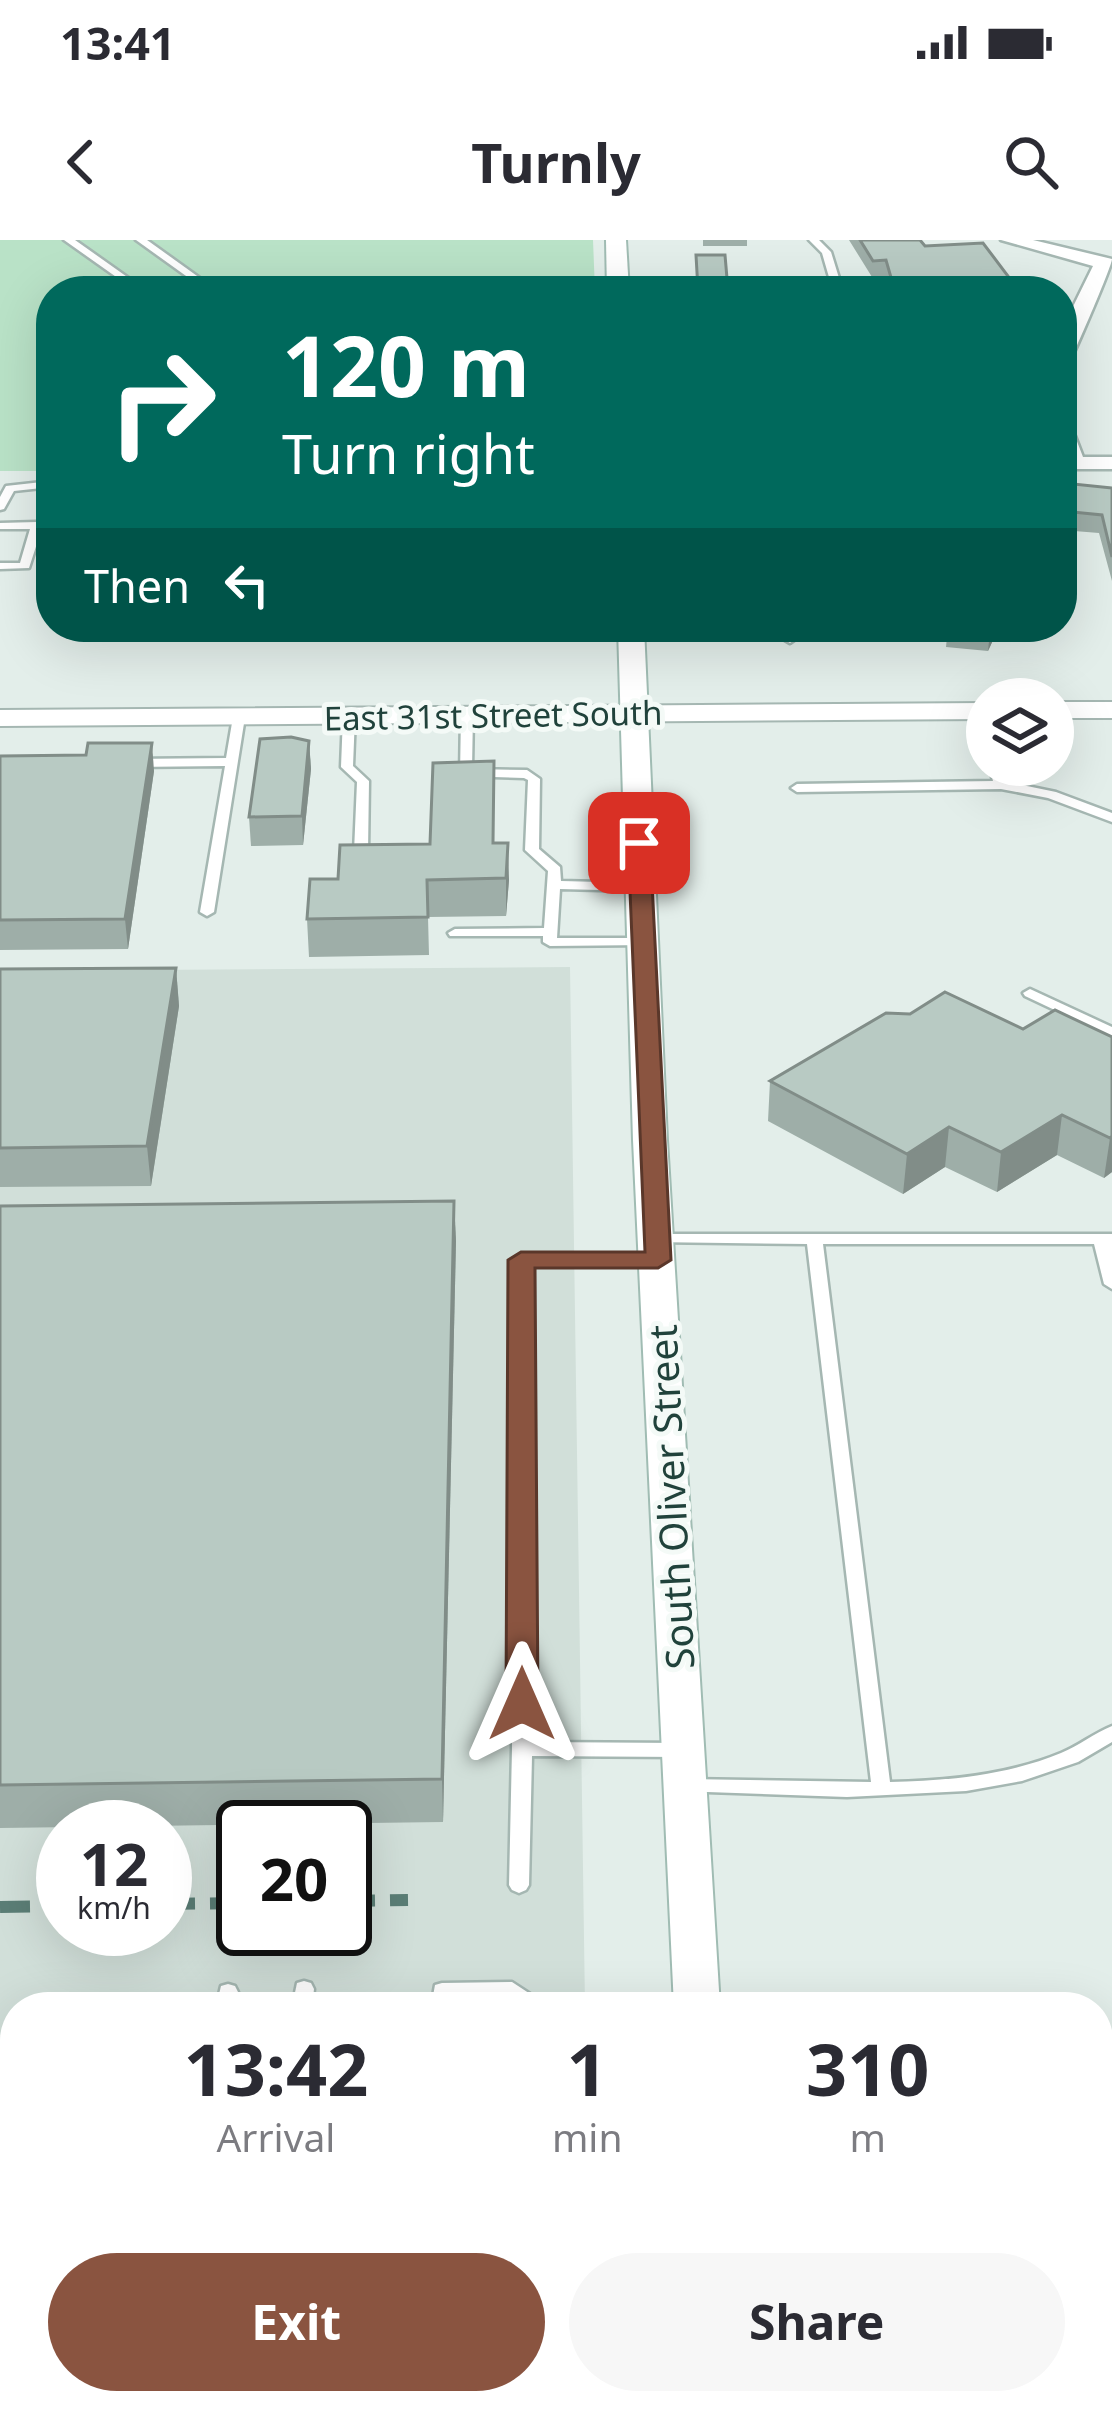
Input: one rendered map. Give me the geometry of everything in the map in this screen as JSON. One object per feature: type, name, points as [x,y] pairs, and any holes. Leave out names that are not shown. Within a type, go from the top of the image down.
[{"type":"main road","points":[[616,240],[617,276]]},
{"type":"main road","name":"South Oliver Street","points":[[632,642],[696,1992]]},
{"type":"main road","points":[[1074,710],[1112,710]]},
{"type":"main road","name":"East 31st Street South","points":[[0,718],[634,713],[966,720]]},
{"type":"street","points":[[1013,240],[1108,265],[1077,316]]},
{"type":"street","points":[[1077,462],[1112,464]]},
{"type":"lane","points":[[69,240],[121,276]]},
{"type":"lane","points":[[141,240],[192,276]]},
{"type":"lane","points":[[814,240],[826,252],[833,276]]},
{"type":"lane","points":[[0,506],[10,488],[36,485]]},
{"type":"lane","points":[[0,526],[36,525]]},
{"type":"lane","points":[[0,566],[25,566],[36,528]]},
{"type":"lane","points":[[467,714],[465,773],[534,778],[532,850],[555,870],[550,942],[643,942]]},
{"type":"lane","points":[[350,716],[347,767],[363,782],[361,852]]},
{"type":"lane","points":[[207,912],[239,717]]},
{"type":"lane","points":[[116,763],[232,762]]},
{"type":"lane","points":[[797,788],[966,786]]},
{"type":"lane","points":[[1005,786],[1051,795],[1112,818]]},
{"type":"lane","points":[[552,885],[640,887]]},
{"type":"lane","points":[[455,933],[550,932]]},
{"type":"lane","points":[[1030,993],[1112,1033]]},
{"type":"lane","points":[[814,1239],[881,1787]]},
{"type":"lane","points":[[519,1885],[521,1260],[814,1239],[1106,1239],[1112,1284]]},
{"type":"lane","points":[[522,1749],[881,1787],[971,1784],[1037,1769],[1097,1745],[1112,1733]]},
{"type":"lane","points":[[442,1992],[515,1992]]},
{"type":"shaded area","points":[[570,967],[585,1992],[0,1992],[0,971]]},
{"type":"green space","points":[[0,240],[593,240],[594,276],[36,276],[36,471],[0,471]]},
{"type":"building","points":[[860,240],[920,240],[925,246],[983,243],[1008,276],[891,276],[886,260],[873,261]]},
{"type":"building","points":[[696,255],[725,255],[727,276],[697,276]]},
{"type":"building","points":[[1077,484],[1112,488],[1112,557],[1102,515],[1077,512]]},
{"type":"building","points":[[260,739],[309,741],[302,816],[249,817]]},
{"type":"building","points":[[88,743],[152,743],[125,919],[0,920],[0,756],[86,755]]},
{"type":"building","points":[[494,761],[493,843],[508,843],[506,878],[427,880],[428,917],[307,919],[310,879],[338,879],[340,845],[430,844],[433,763]]},
{"type":"building","points":[[176,968],[147,1146],[0,1148],[0,969]]},
{"type":"building","points":[[945,992],[1023,1029],[1055,1010],[1112,1037],[1112,1136],[1062,1115],[1001,1152],[949,1127],[907,1154],[770,1081],[886,1013],[910,1014]]},
{"type":"building","points":[[454,1201],[442,1779],[0,1785],[0,1206]]},
{"type":"railway","points":[[372,1901],[408,1900]]},
{"type":"railway","points":[[192,1904],[216,1903]]},
{"type":"railway","points":[[0,1907],[36,1906]]},
{"type":"route","points":[[522,1704],[521,1260],[658,1260],[639,843]]}]
